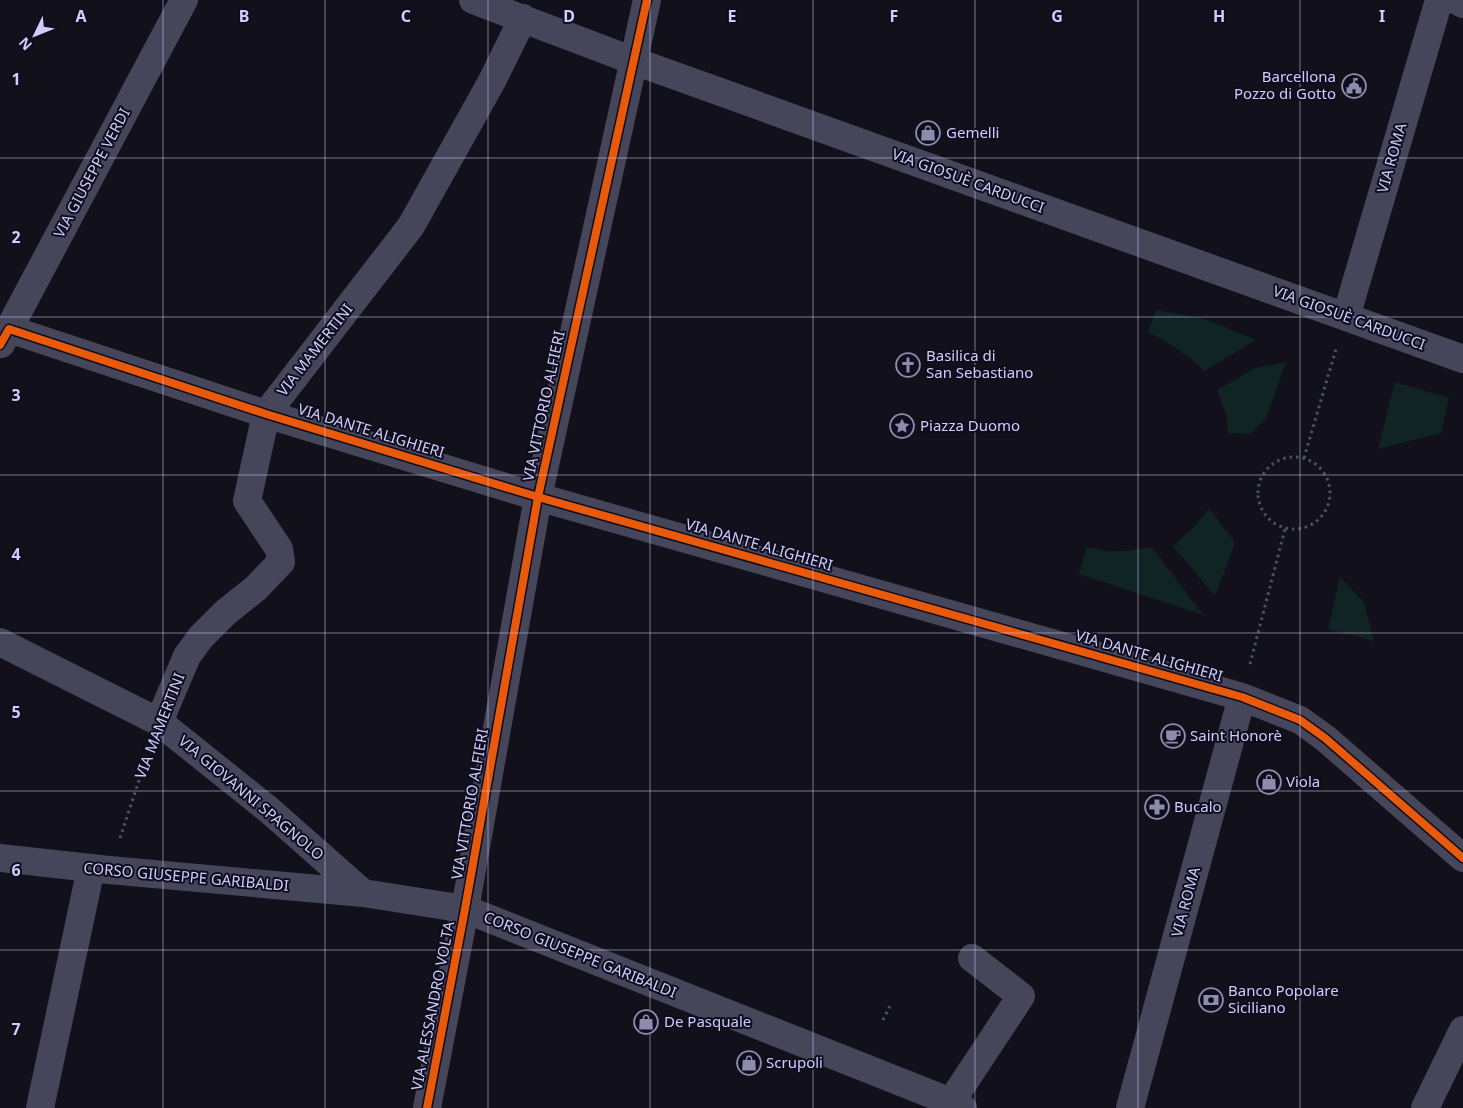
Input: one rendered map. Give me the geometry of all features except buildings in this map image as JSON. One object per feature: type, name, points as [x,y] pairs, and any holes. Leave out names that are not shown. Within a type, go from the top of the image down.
[{"type":"street","name":"VIA GIUSEPPE VERDI","points":[[4,337],[184,0]]},
{"type":"street","name":"VIA GIOSUÈ CARDUCCI","points":[[474,0],[634,61],[1463,359]]},
{"type":"street","name":"VIA VITTORIO ALFIERI","points":[[465,909],[538,497],[647,0]]},
{"type":"street","name":"VIA ROMA","points":[[1346,317],[1439,0]]},
{"type":"street","points":[[1455,0],[1463,4]]},
{"type":"street","name":"VIA MAMERTINI","points":[[159,722],[187,656],[200,637],[226,612],[255,589],[281,562],[278,549],[247,501],[266,414],[411,226],[492,81],[523,18]]},
{"type":"street","name":"VIA DANTE ALIGHIERI","points":[[4,337],[538,497],[1242,697],[1300,720],[1325,738],[1463,858]]},
{"type":"street","name":"VIA GIOVANNI SPAGNOLO","points":[[0,642],[159,722],[269,810],[363,893]]},
{"type":"street","name":"VIA ROMA","points":[[1130,1108],[1242,697]]},
{"type":"street","name":"CORSO GIUSEPPE GARIBALDI","points":[[0,858],[363,893],[465,909],[957,1105]]},
{"type":"street","points":[[40,1108],[100,869]]},
{"type":"street","name":"VIA ALESSANDRO VOLTA","points":[[427,1108],[465,909]]},
{"type":"street","points":[[957,1105],[1021,996],[972,958]]},
{"type":"street","points":[[1425,1108],[1463,1030]]},
{"type":"path","points":[[1304,458],[1346,317]]},
{"type":"path","points":[[1284,458],[1304,458],[1320,467],[1330,484],[1330,503],[1320,519],[1304,529],[1284,529],[1268,519],[1258,503],[1259,483],[1268,467],[1284,458]]},
{"type":"path","points":[[1242,697],[1284,529]]},
{"type":"path","points":[[883,1020],[890,1006]]},
{"type":"green space","points":[[1156,310],[1205,319],[1256,340],[1204,371],[1178,349],[1148,332]]},
{"type":"green space","points":[[1286,362],[1266,419],[1250,434],[1228,433],[1226,414],[1217,390],[1255,368]]},
{"type":"green space","points":[[1395,382],[1449,398],[1441,433],[1378,449]]},
{"type":"green space","points":[[1209,508],[1235,543],[1215,596],[1173,546],[1194,527]]},
{"type":"green space","points":[[1087,547],[1127,551],[1152,547],[1203,615],[1079,574]]},
{"type":"green space","points":[[1340,577],[1364,602],[1374,641],[1328,629]]},
{"type":"cycle path","points":[[427,1108],[465,909],[538,497],[647,0]]},
{"type":"cycle path","points":[[0,345],[9,329],[266,414],[538,497],[1242,697],[1300,720],[1325,738],[1463,858]]},
{"type":"place","name":"Barcellona Pozzo di Gotto","points":[[1354,86]]},
{"type":"place","name":"Gemelli","points":[[928,133]]},
{"type":"place","name":"Basilica di San Sebastiano","points":[[908,365]]},
{"type":"place","name":"Piazza Duomo","points":[[902,426]]},
{"type":"place","name":"Saint Honorè","points":[[1173,736]]},
{"type":"place","name":"Viola","points":[[1269,782]]},
{"type":"place","name":"Bucalo","points":[[1157,807]]},
{"type":"place","name":"Banco Popolare Siciliano","points":[[1211,1000]]},
{"type":"place","name":"De Pasquale","points":[[646,1022]]},
{"type":"place","name":"Scrupoli","points":[[749,1063]]}]
